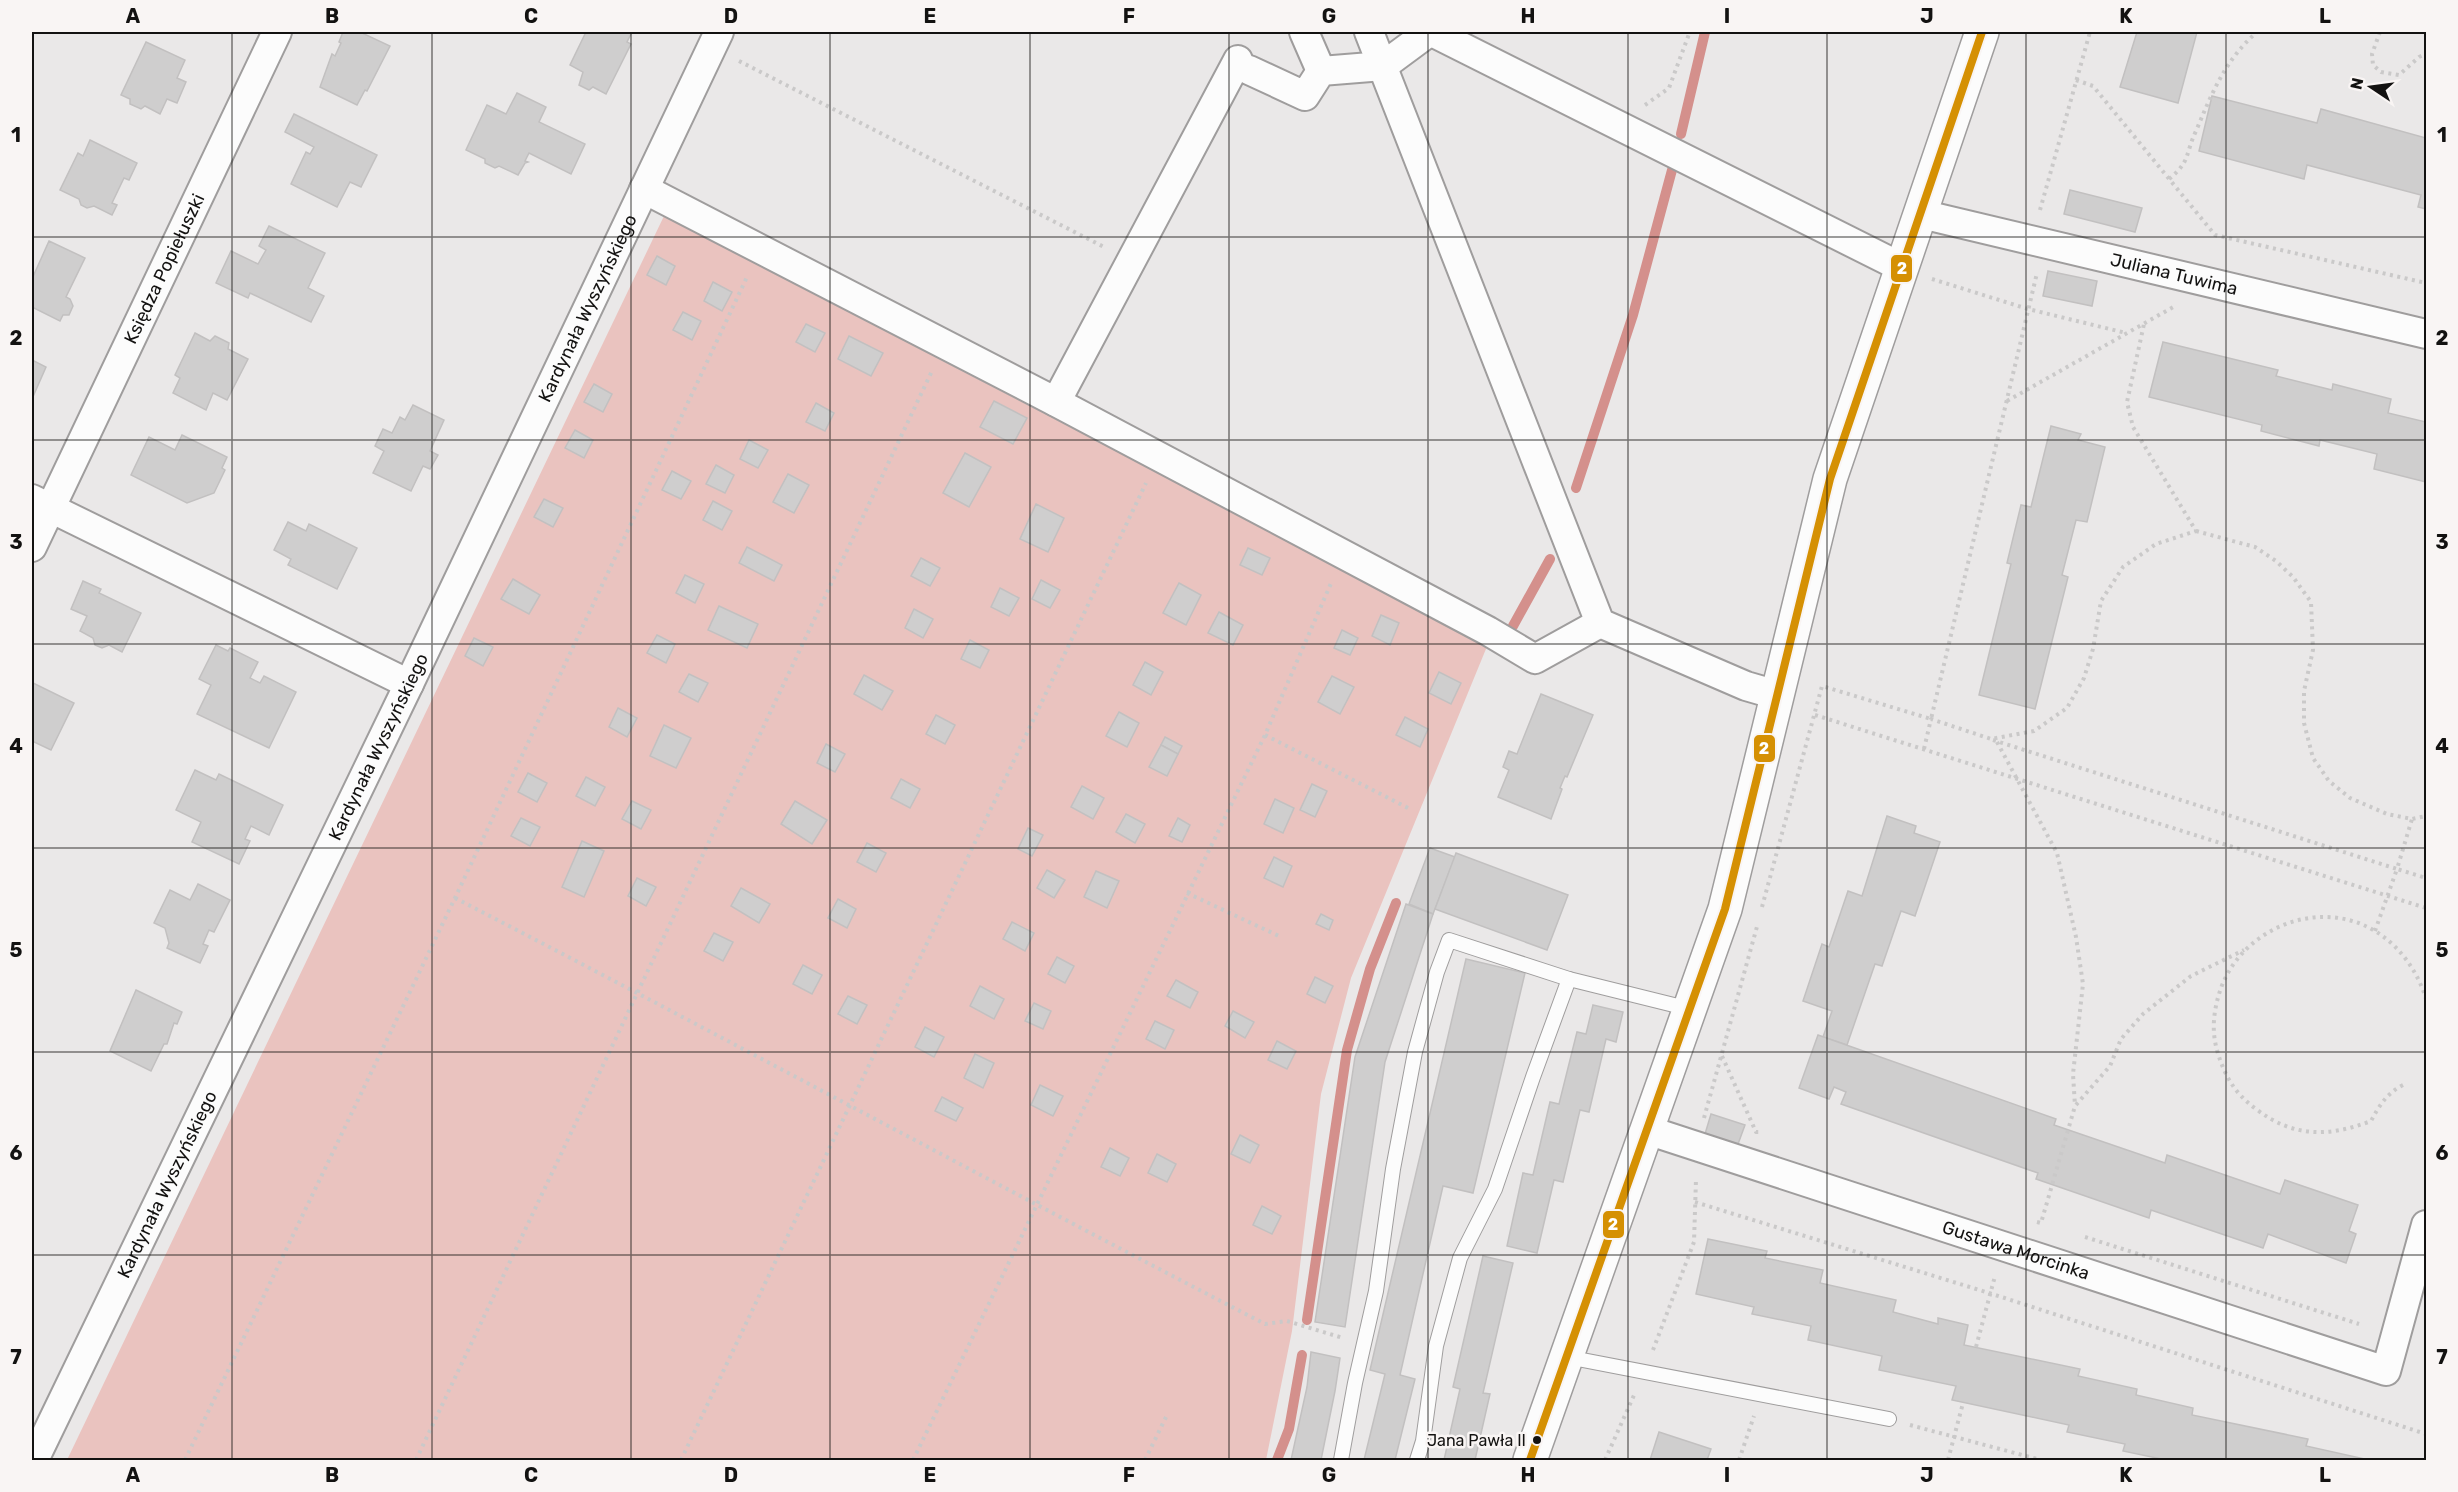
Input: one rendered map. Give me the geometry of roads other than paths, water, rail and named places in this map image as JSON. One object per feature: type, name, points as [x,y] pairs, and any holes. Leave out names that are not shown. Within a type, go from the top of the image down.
[{"type":"street","name":"Księdza Popiełuszki","points":[[32,547],[41,503],[278,32]]},
{"type":"street","points":[[1304,32],[1321,71]]},
{"type":"street","points":[[1369,32],[1600,623],[1746,686],[1777,695]]},
{"type":"street","points":[[1321,71],[1383,66],[1431,32],[1914,272]]},
{"type":"street","points":[[1530,1461],[1725,909],[1830,479],[1914,272],[1921,214],[1982,32]]},
{"type":"street","name":"Kardynała Wyszyńskiego","points":[[34,1461],[409,684],[644,189],[724,44]]},
{"type":"street","points":[[1056,402],[1131,261],[1244,65],[1305,96],[1321,71]]},
{"type":"street","points":[[644,189],[1056,402],[1488,631],[1534,658],[1600,623]]},
{"type":"street","name":"Juliana Tuwima","points":[[1921,214],[2427,334]]},
{"type":"street","points":[[41,503],[409,684]]},
{"type":"street","name":"Gustawa Morcinka","points":[[1647,1130],[2386,1371],[2427,1225]]},
{"type":"lane","points":[[1341,1461],[1376,1291],[1393,1169],[1415,1052],[1437,972],[1449,940],[1569,979],[1690,1009]]},
{"type":"lane","points":[[1417,1461],[1423,1441],[1436,1346],[1460,1258],[1495,1189],[1569,979]]},
{"type":"lane","points":[[1566,1357],[1889,1419]]},
{"type":"waterway","points":[[1681,134],[1705,32]]},
{"type":"waterway","points":[[1576,488],[1633,315],[1672,170]]},
{"type":"waterway","points":[[1513,626],[1550,559]]},
{"type":"waterway","points":[[1307,1320],[1347,1050],[1370,969],[1396,903]]},
{"type":"waterway","points":[[1277,1460],[1289,1429],[1302,1355]]},
{"type":"place","name":"Jana Pawła II","points":[[1537,1440]]}]
